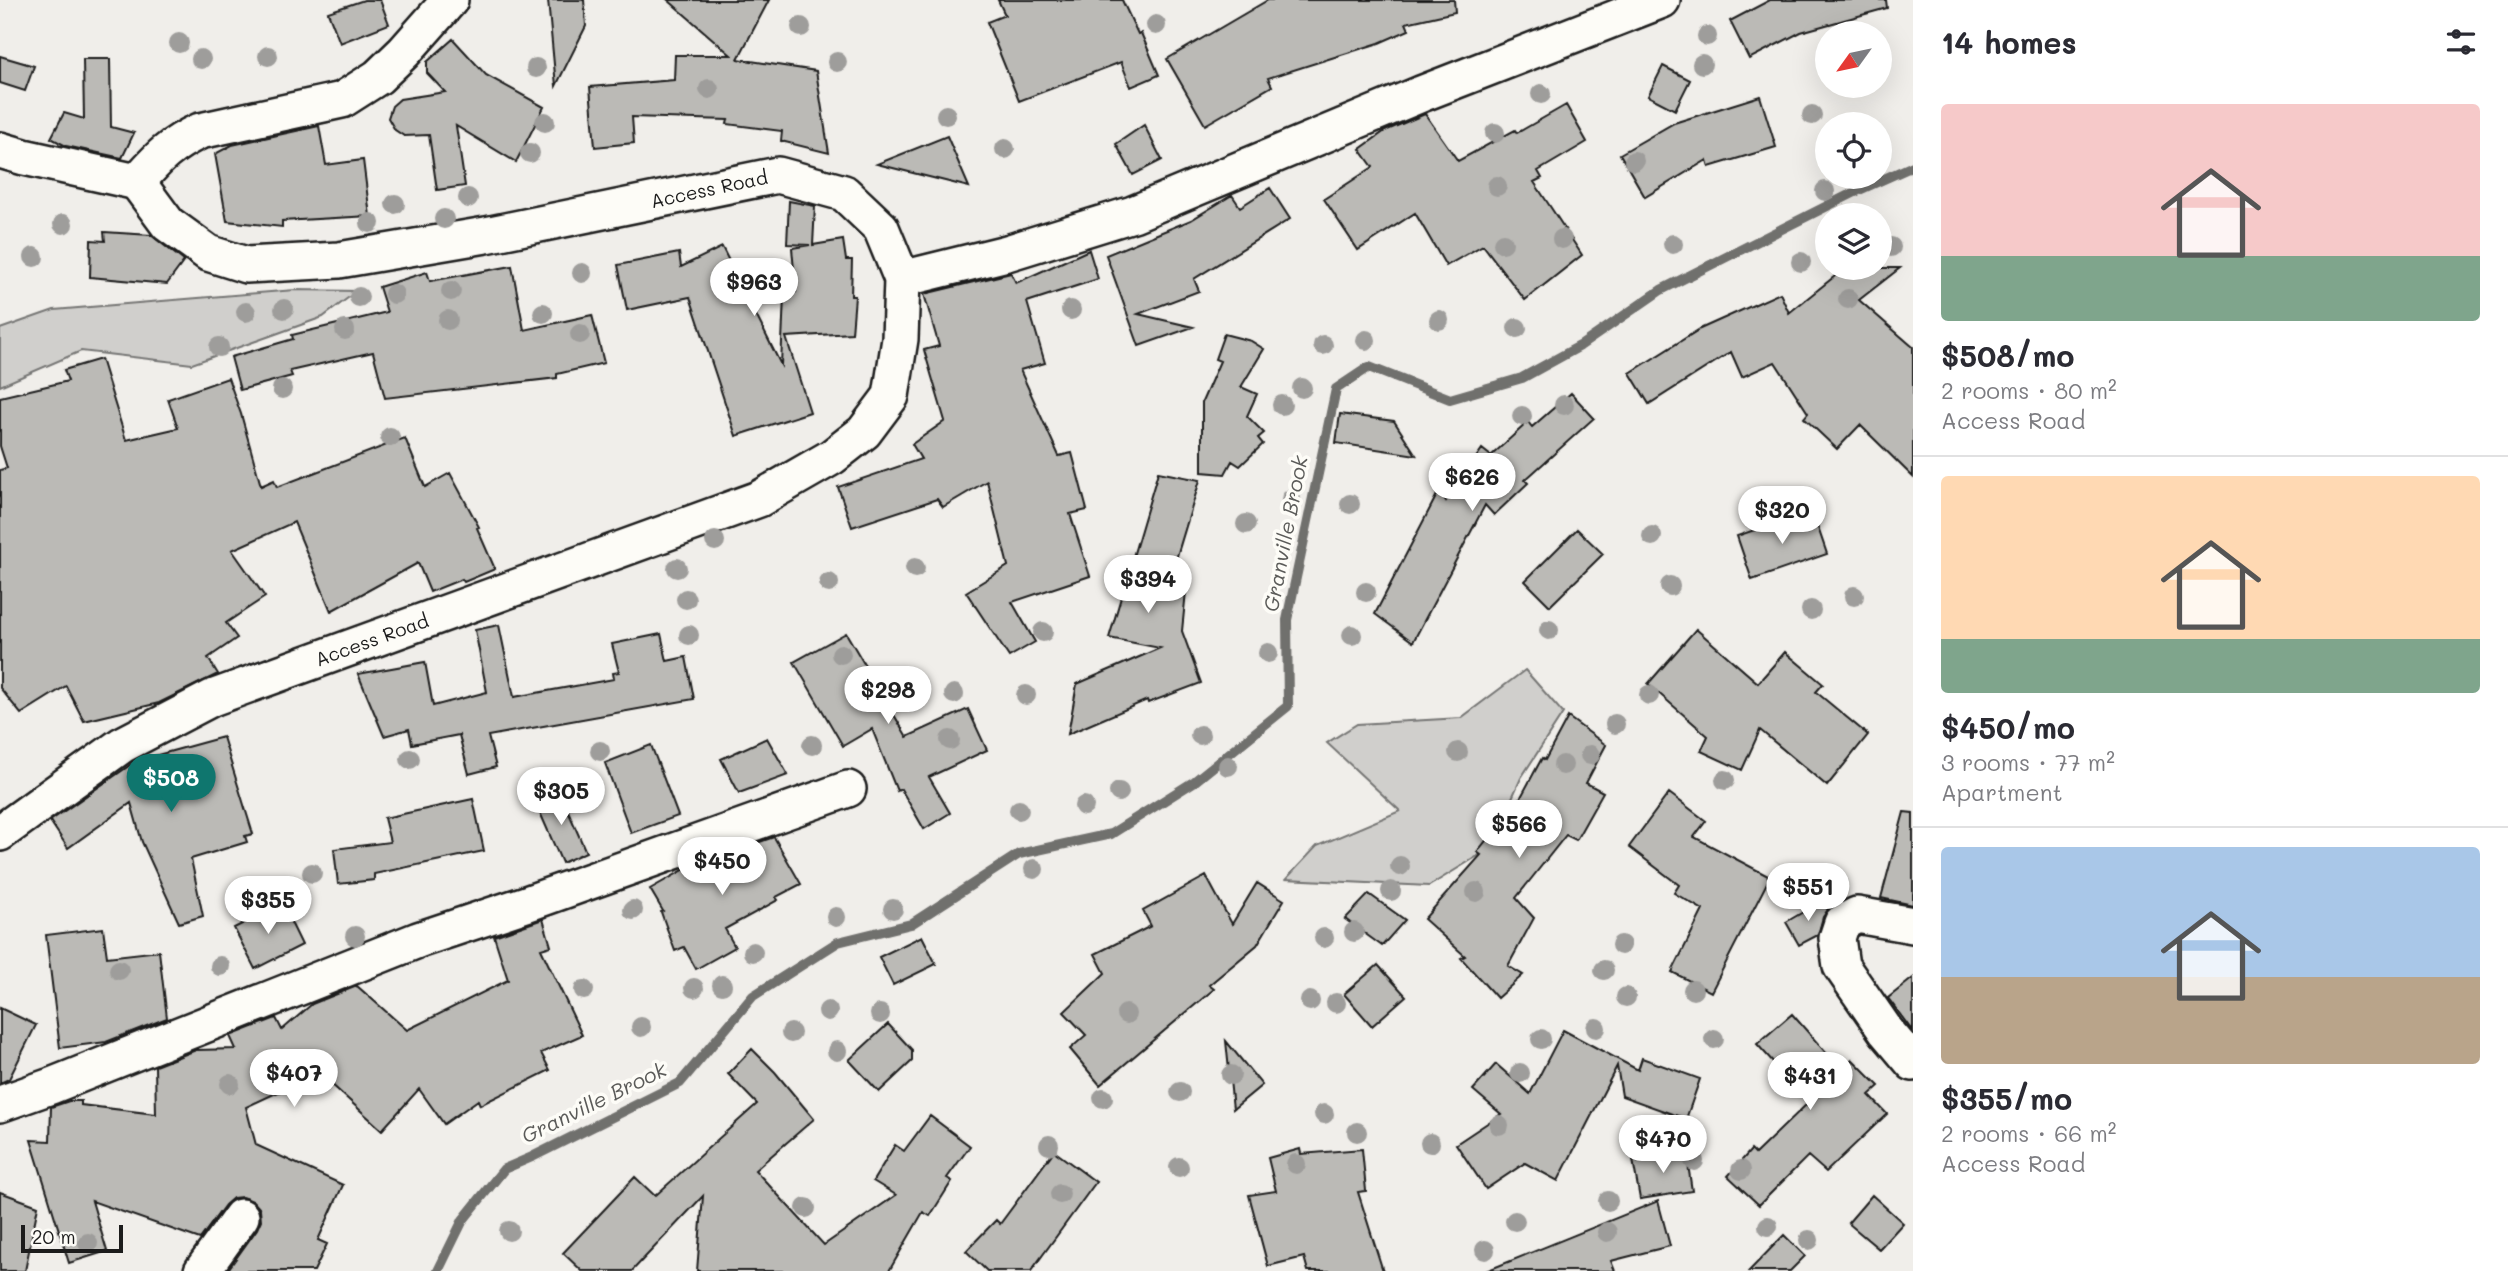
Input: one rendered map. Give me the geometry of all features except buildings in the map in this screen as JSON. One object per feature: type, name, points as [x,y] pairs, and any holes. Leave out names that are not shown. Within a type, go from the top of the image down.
[{"type":"street","points":[[0,149],[24,157],[137,182],[164,151],[200,131],[342,100],[378,77],[450,0]]},
{"type":"street","points":[[902,279],[1007,253],[1133,214],[1420,94],[1662,0]]},
{"type":"street","name":"Access Road","points":[[0,833],[122,746],[212,698],[759,499],[832,457],[864,432],[891,396],[900,339],[902,279],[881,228],[844,192],[778,175],[446,242],[339,260],[246,265],[208,253],[167,224],[137,182]]},
{"type":"street","points":[[0,1104],[418,940],[848,789]]},
{"type":"street","points":[[1913,925],[1857,915],[1842,923],[1837,938],[1841,966],[1886,1031],[1913,1063]]},
{"type":"street","points":[[202,1271],[241,1217]]},
{"type":"shaded area","points":[[295,290],[357,291],[323,317],[192,364],[81,351],[0,386],[0,329],[54,310]]},
{"type":"shaded area","points":[[1525,670],[1563,713],[1521,778],[1489,849],[1429,886],[1286,879],[1317,846],[1400,811],[1327,743],[1357,724],[1461,718]]},
{"type":"waterway","name":"Granville Brook","points":[[438,1271],[463,1220],[504,1169],[680,1083],[753,996],[838,942],[911,924],[1019,854],[1111,834],[1195,781],[1288,706],[1287,620],[1336,389],[1369,367],[1450,399],[1522,378],[1580,346],[1661,290],[1857,191],[1913,166]]}]
